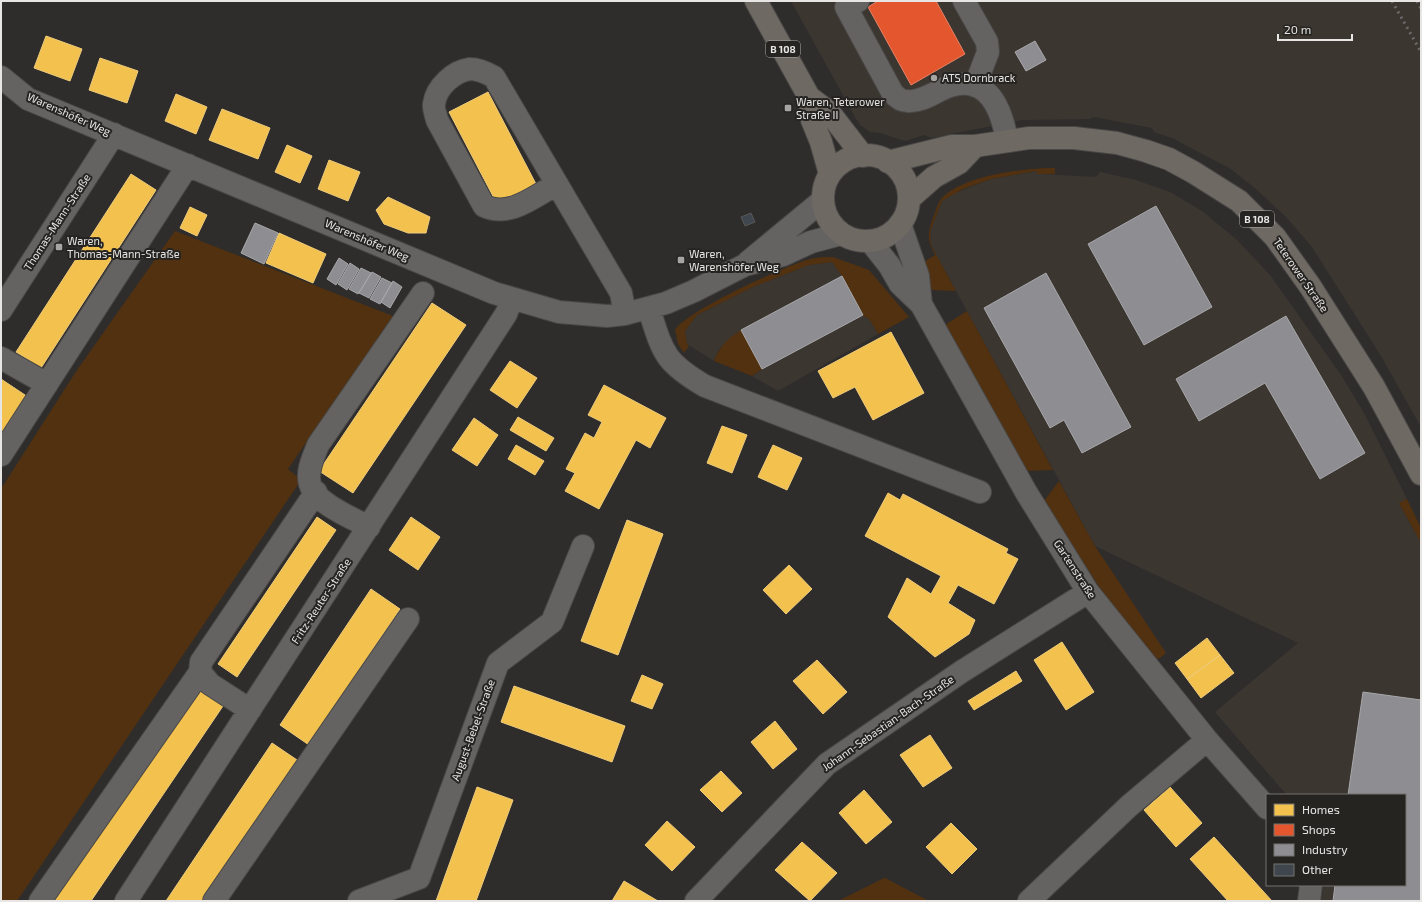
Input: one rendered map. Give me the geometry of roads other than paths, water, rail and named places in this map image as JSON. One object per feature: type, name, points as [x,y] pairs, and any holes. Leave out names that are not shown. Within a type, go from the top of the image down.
[{"type":"main road","name":"B 108","points":[[756,1],[809,96],[812,120],[821,142],[830,174]]},
{"type":"main road","name":"B 108","points":[[809,96],[829,112],[863,156]]},
{"type":"main road","name":"Teterower Straße","points":[[888,162],[952,146],[975,146],[1007,141],[1066,138],[1116,143],[1169,159],[1194,172],[1239,201],[1275,237],[1310,286],[1374,387],[1421,474]]},
{"type":"main road","points":[[909,199],[934,177],[959,163],[975,146]]},
{"type":"main road","name":"Teterower Straße","points":[[863,156],[881,158],[888,162],[903,177],[909,199],[907,209],[900,224],[883,238],[870,241],[859,241],[841,234],[832,226],[825,214],[823,191],[830,174],[839,165],[849,159],[863,156]]},
{"type":"street","points":[[858,1],[846,7],[892,92],[898,99],[908,102],[951,86],[965,84],[976,86],[988,93],[997,104],[1004,123],[1007,141]]},
{"type":"street","points":[[964,1],[986,42],[988,52],[976,86]]},
{"type":"street","points":[[557,184],[517,206],[504,210],[493,210],[484,206],[437,120],[433,105],[439,89],[455,75],[471,69],[485,72],[494,77],[557,184],[621,293],[625,314]]},
{"type":"street","name":"Warenshöfer Weg","points":[[1,77],[28,99],[494,293],[559,312],[607,316],[649,309],[694,291],[745,265],[783,255],[812,242],[841,234]]},
{"type":"street","name":"Thomas-Mann-Straße","points":[[1,310],[114,134]]},
{"type":"street","points":[[1,455],[188,165]]},
{"type":"street","name":"Warenshöfer Weg","points":[[745,265],[775,238],[799,221],[823,200]]},
{"type":"street","name":"Gartenstraße","points":[[900,224],[918,276],[921,304]]},
{"type":"street","name":"Gartenstraße","points":[[870,241],[889,265],[900,284],[921,304],[1026,492],[1088,592],[1207,740],[1266,807]]},
{"type":"street","points":[[369,527],[322,500],[310,484],[310,465],[318,445],[423,293]]},
{"type":"street","name":"Fritz-Reuter-Straße","points":[[126,901],[506,314],[512,299]]},
{"type":"street","points":[[649,309],[664,353],[683,373],[705,386],[980,492]]},
{"type":"street","points":[[1,358],[47,384]]},
{"type":"street","points":[[40,901],[200,672],[201,662],[316,492]]},
{"type":"street","name":"August-Bebel-Straße","points":[[359,901],[419,878],[498,663],[552,622],[583,546]]},
{"type":"street","name":"Johann-Sebastian-Bach-Straße","points":[[696,901],[827,764],[961,672],[1088,592]]},
{"type":"street","points":[[214,901],[408,619]]},
{"type":"street","points":[[200,672],[210,684],[250,710]]},
{"type":"street","points":[[1029,901],[1129,806],[1207,740]]},
{"type":"street","points":[[1309,901],[1311,886]]},
{"type":"railway","points":[[1392,1],[1421,52]]},
{"type":"railway","points":[[1417,1],[1421,9]]},
{"type":"place","name":"ATS Dornbrack","points":[[934,78]]},
{"type":"place","name":"Waren, Teterower Straße II","points":[[788,108]]},
{"type":"place","name":"Waren, Thomas-Mann-Straße","points":[[59,247]]},
{"type":"place","name":"Waren, Warenshöfer Weg","points":[[681,260]]}]
